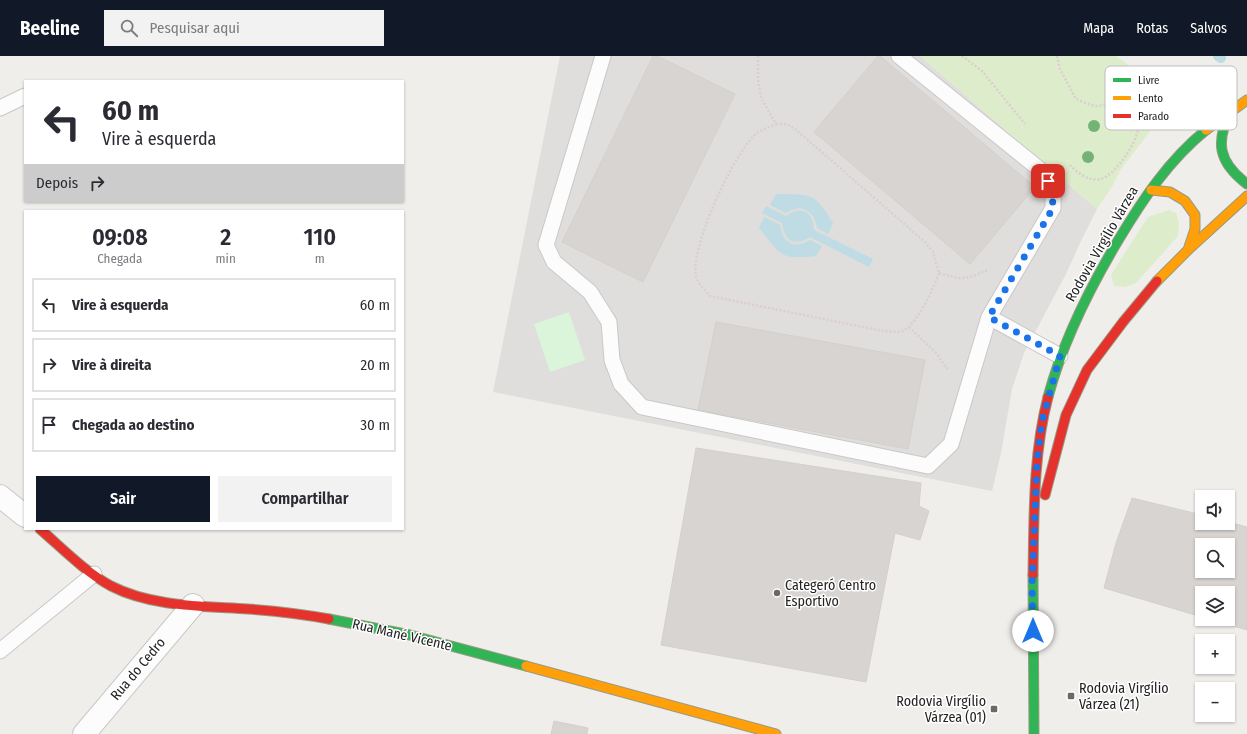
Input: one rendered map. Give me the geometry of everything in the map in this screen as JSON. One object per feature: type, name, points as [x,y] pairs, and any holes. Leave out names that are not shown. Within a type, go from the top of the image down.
[{"type":"main road","name":"Rodovia Virgílio Várzea","points":[[1237,106],[1247,100]]},
{"type":"main road","name":"Rodovia Virgílio Várzea","points":[[1034,734],[1032,586],[1037,462],[1042,421],[1060,356],[1078,313],[1102,266],[1151,190],[1177,157],[1208,130]]},
{"type":"main road","points":[[1222,130],[1221,149],[1228,167],[1247,184]]},
{"type":"main road","points":[[1151,190],[1170,192],[1185,202],[1195,215],[1196,229],[1188,250]]},
{"type":"main road","name":"Rodovia Virgílio Várzea","points":[[1034,535],[1066,415],[1087,370],[1148,290],[1188,250],[1247,196]]},
{"type":"main road","name":"Rua Mané Vicente","points":[[41,530],[94,574],[122,590],[148,599],[193,605],[310,616],[373,627],[418,637],[776,734]]},
{"type":"street","points":[[0,496],[24,515]]},
{"type":"street","name":"Rua do Cedro","points":[[84,734],[193,605]]},
{"type":"lane","points":[[603,56],[546,245],[554,262],[590,292],[609,322],[612,360],[621,384],[642,407],[928,466],[950,444],[989,317],[1053,208],[1052,189],[1043,172],[899,56]]},
{"type":"lane","points":[[0,108],[24,96]]},
{"type":"lane","points":[[989,317],[1060,356]]},
{"type":"lane","points":[[0,652],[94,574]]},
{"type":"path","points":[[758,56],[758,80],[761,98],[776,124]]},
{"type":"path","points":[[962,56],[982,71],[1026,124]]},
{"type":"path","points":[[1057,56],[1060,68],[1076,99],[1095,106],[1105,104]]},
{"type":"path","points":[[776,124],[786,124],[794,128],[925,242],[933,252],[939,274],[916,318],[909,327],[900,332],[883,331],[710,296],[697,279],[695,263],[705,227],[729,172],[743,150],[757,134],[776,124]]},
{"type":"path","points":[[1068,164],[1087,178],[1100,180],[1112,174],[1134,142],[1138,130]]},
{"type":"path","points":[[939,274],[962,279],[970,278],[988,270]]},
{"type":"path","points":[[909,327],[937,354],[946,368]]},
{"type":"shaded area","points":[[560,56],[920,56],[1097,209],[1066,274],[1024,353],[1012,389],[1001,453],[992,491],[493,392]]},
{"type":"green space","points":[[920,56],[1116,56],[1130,66],[1105,66],[1105,130],[1151,130],[1121,169],[1113,185],[1097,209]]},
{"type":"green space","points":[[1169,210],[1176,213],[1179,222],[1178,236],[1136,283],[1125,287],[1114,286],[1111,275],[1148,217]]},
{"type":"green space","points":[[569,312],[585,360],[550,372],[534,324]]},
{"type":"water","points":[[776,194],[804,195],[816,200],[833,223],[828,234],[817,228],[816,222],[810,213],[802,208],[797,208],[786,213],[770,205]]},
{"type":"water","points":[[766,206],[786,216],[797,211],[809,214],[814,230],[873,259],[869,267],[810,237],[800,242],[791,240],[785,234],[782,223],[762,213]]},
{"type":"water","points":[[764,217],[780,225],[783,236],[790,243],[799,244],[810,240],[822,246],[816,256],[795,257],[782,254],[759,228]]},
{"type":"building","points":[[653,56],[657,56],[735,94],[643,282],[562,242]]},
{"type":"building","points":[[878,56],[880,56],[1035,187],[970,264],[814,132]]},
{"type":"building","points":[[716,322],[925,360],[908,449],[698,410]]},
{"type":"building","name":"Categeró Centro Esportivo","points":[[696,448],[921,483],[919,506],[929,511],[920,540],[895,533],[866,682],[661,645]]},
{"type":"building","points":[[1132,498],[1195,513],[1195,530],[1235,530],[1235,524],[1247,527],[1247,630],[1233,626],[1235,626],[1235,586],[1195,586],[1195,615],[1104,588],[1116,543]]},
{"type":"building","points":[[554,721],[588,728],[587,734],[551,734]]},
{"type":"traffic: fast","points":[[1048,397],[1069,336],[1087,296],[1119,239],[1147,195],[1169,167],[1180,154],[1206,130]]},
{"type":"traffic: fast","points":[[1224,130],[1221,142],[1225,159],[1237,176],[1247,184]]},
{"type":"traffic: fast","points":[[1033,575],[1034,734]]},
{"type":"traffic: fast","points":[[329,619],[410,635],[526,666]]},
{"type":"traffic: slow","points":[[1237,107],[1247,100]]},
{"type":"traffic: slow","points":[[1151,190],[1170,192],[1185,201],[1195,215],[1195,229],[1188,250]]},
{"type":"traffic: slow","points":[[1157,281],[1188,250],[1247,196]]},
{"type":"traffic: slow","points":[[526,666],[776,734]]},
{"type":"traffic: jam","points":[[1045,495],[1066,415],[1087,370],[1123,322],[1157,281]]},
{"type":"traffic: jam","points":[[1033,575],[1035,486],[1039,441],[1048,397]]},
{"type":"traffic: jam","points":[[41,530],[92,574],[111,586],[143,598],[160,602],[299,614],[329,619]]},
{"type":"place","name":"Categeró Centro Esportivo","points":[[777,593]]},
{"type":"place","name":"Rodovia Virgílio Várzea (21)","points":[[1071,696]]},
{"type":"place","name":"Rodovia Virgílio Várzea (01)","points":[[994,709]]},
{"type":"route","points":[[1033,631],[1032,586],[1037,462],[1042,421],[1060,356],[989,317],[1053,208],[1052,189],[1048,181]]}]
